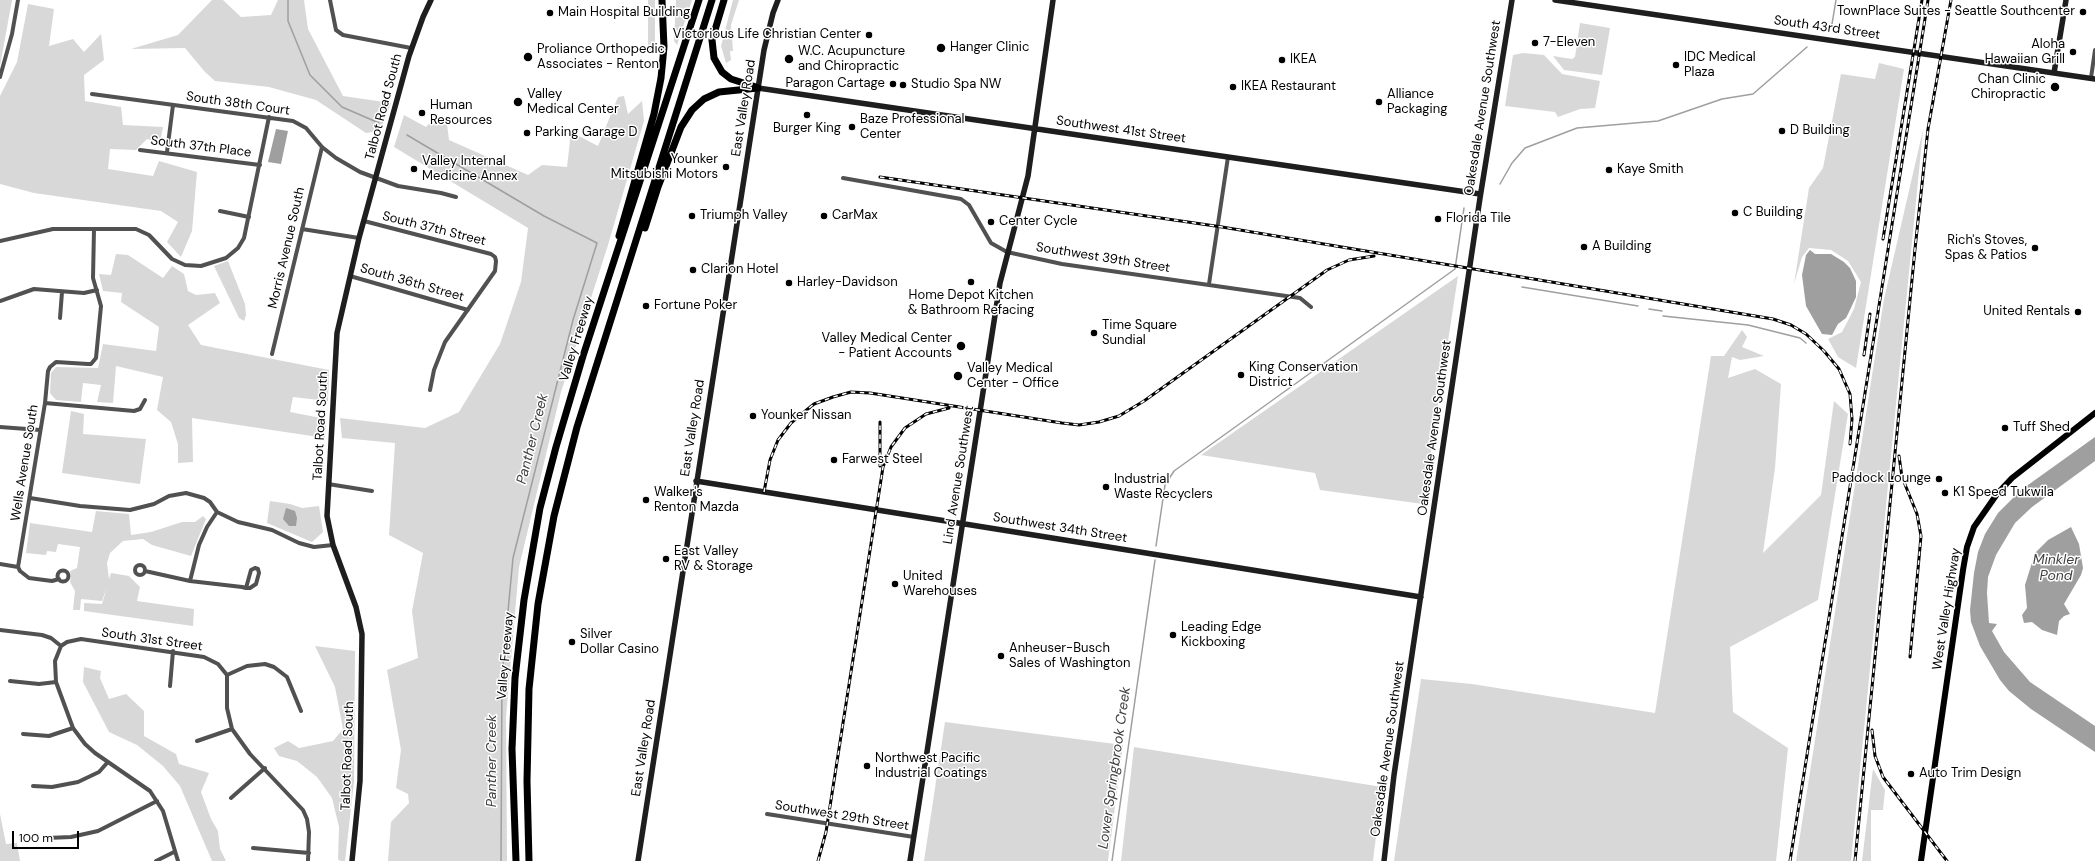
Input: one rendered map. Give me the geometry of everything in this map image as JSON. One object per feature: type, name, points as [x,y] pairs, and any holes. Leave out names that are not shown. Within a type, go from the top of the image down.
[{"type":"highway","points":[[619,244],[620,231],[652,120],[661,78],[664,47],[662,0]]},
{"type":"highway","name":"Valley Freeway","points":[[516,861],[513,716],[519,637],[528,574],[539,515],[556,447],[619,244],[699,0]]},
{"type":"highway","points":[[513,757],[516,747],[519,672],[527,598],[554,467],[569,416],[703,0]]},
{"type":"highway","name":"Valley Freeway","points":[[529,861],[527,720],[531,661],[542,574],[554,516],[569,453],[712,0]]},
{"type":"highway","points":[[724,0],[712,40],[714,58],[722,72],[731,79],[758,88]]},
{"type":"highway","points":[[625,278],[634,260],[658,187],[681,127],[692,110],[704,99],[719,92],[758,88]]},
{"type":"main road","name":"West Valley Highway","points":[[1921,861],[1963,570],[1967,547],[1974,527],[1997,494],[2012,478],[2095,413]]},
{"type":"street","points":[[0,77],[12,34],[18,0]]},
{"type":"street","points":[[330,0],[338,32],[343,35],[411,48]]},
{"type":"street","name":"Talbot Road South","points":[[352,861],[360,782],[362,634],[356,607],[334,545],[327,516],[337,333],[364,221],[411,48],[431,0]]},
{"type":"street","name":"East Valley Road","points":[[638,861],[696,480],[765,44],[778,0]]},
{"type":"street","name":"Lind Avenue Southwest","points":[[910,861],[1000,283],[1007,252],[1025,190],[1053,0]]},
{"type":"street","name":"Oakesdale Avenue Southwest","points":[[1384,861],[1394,775],[1480,194],[1512,0]]},
{"type":"street","name":"South 43rd Street","points":[[1555,0],[2093,78]]},
{"type":"street","points":[[2054,73],[2066,0]]},
{"type":"street","points":[[2093,78],[2095,50]]},
{"type":"street","name":"Southwest 41st Street","points":[[758,88],[1480,194]]},
{"type":"street","name":"South 38th Court","points":[[92,94],[269,117],[300,124],[306,128],[322,147],[346,165],[398,186],[456,197]]},
{"type":"street","points":[[167,152],[173,105]]},
{"type":"street","points":[[0,241],[53,228],[136,229],[143,231],[155,240],[172,258],[185,265],[201,266],[226,258],[233,254],[244,238],[269,117]]},
{"type":"street","name":"Morris Avenue South","points":[[272,354],[322,147]]},
{"type":"street","name":"South 37th Place","points":[[140,150],[167,152],[260,165]]},
{"type":"street","points":[[1209,284],[1228,157]]},
{"type":"street","name":"Southwest 39th Street","points":[[843,178],[961,199],[969,206],[991,243],[1007,252],[1062,264],[1300,298],[1311,307]]},
{"type":"street","points":[[220,211],[249,217]]},
{"type":"street","name":"South 37th Street","points":[[364,221],[490,254],[496,261],[495,271],[468,310]]},
{"type":"street","points":[[0,301],[29,290],[89,293],[97,290],[93,278],[94,229]]},
{"type":"street","points":[[302,229],[360,238]]},
{"type":"street","name":"South 36th Street","points":[[350,276],[468,310]]},
{"type":"street","name":"Wells Avenue South","points":[[18,567],[45,403],[48,371],[53,364],[58,362],[88,364],[94,361],[97,353],[101,306],[97,290]]},
{"type":"street","points":[[60,318],[62,292]]},
{"type":"street","points":[[430,390],[438,359],[445,342],[468,310]]},
{"type":"street","points":[[45,403],[134,411],[140,409],[146,400]]},
{"type":"street","points":[[0,427],[40,430]]},
{"type":"street","name":"Southwest 34th Street","points":[[696,480],[1421,597]]},
{"type":"street","points":[[328,484],[372,491]]},
{"type":"street","points":[[30,498],[80,506],[130,510],[154,504],[169,496],[186,493],[204,498],[217,512],[238,522],[272,530],[306,545],[320,547],[334,545]]},
{"type":"street","points":[[190,581],[199,545],[207,527],[217,512]]},
{"type":"street","points":[[0,564],[18,567],[20,571],[29,578],[52,581],[59,579]]},
{"type":"street","points":[[145,572],[190,581],[246,588],[256,584],[259,573],[258,569],[254,568],[251,570],[246,588]]},
{"type":"street","points":[[0,630],[42,635],[51,638],[61,646],[55,661],[56,682],[73,728],[84,744],[107,763],[139,782],[150,792],[163,811],[174,852],[178,861]]},
{"type":"street","name":"South 31st Street","points":[[61,646],[67,642],[81,639],[173,651],[212,659],[227,676]]},
{"type":"street","points":[[170,686],[173,651]]},
{"type":"street","points":[[301,711],[291,682],[274,667],[257,664],[238,669],[227,676],[227,708],[232,729],[240,742],[303,810],[307,818],[308,861]]},
{"type":"street","points":[[10,681],[39,684],[56,682]]},
{"type":"street","points":[[23,734],[49,736],[73,728]]},
{"type":"street","points":[[197,741],[232,729]]},
{"type":"street","points":[[34,786],[52,787],[78,782],[99,772],[107,763]]},
{"type":"street","points":[[231,798],[265,768]]},
{"type":"street","points":[[47,838],[72,837],[98,831],[157,801]]},
{"type":"street","name":"Southwest 29th Street","points":[[767,814],[914,837]]},
{"type":"street","points":[[253,848],[309,853]]},
{"type":"street","points":[[156,861],[174,852]]},
{"type":"shaded area","points":[[0,0],[12,0],[0,66]]},
{"type":"shaded area","points":[[212,0],[223,0],[241,17],[271,15],[278,0],[304,0],[308,29],[343,96],[391,103],[380,131],[366,133],[316,100],[269,87],[215,81],[205,72],[185,48],[131,49],[178,35]]},
{"type":"shaded area","points":[[648,0],[655,0],[655,46],[648,54]]},
{"type":"shaded area","points":[[676,0],[692,0],[677,45],[674,41]]},
{"type":"shaded area","points":[[733,0],[739,0],[731,25],[733,51],[730,51],[731,60],[726,63],[721,46]]},
{"type":"shaded area","points":[[28,4],[54,9],[49,46],[73,39],[84,52],[101,34],[104,60],[84,75],[85,101],[121,107],[123,125],[163,127],[160,143],[147,139],[136,150],[110,149],[108,169],[153,176],[159,161],[197,172],[192,231],[181,257],[167,242],[178,222],[161,211],[34,193],[0,184],[0,96],[17,62]]},
{"type":"shaded area","points":[[1580,23],[1610,28],[1602,75],[1564,70],[1553,56],[1572,59],[1575,57]]},
{"type":"shaded area","points":[[1523,53],[1544,55],[1562,74],[1600,81],[1595,108],[1580,109],[1558,117],[1555,112],[1505,106],[1513,55]]},
{"type":"shaded area","points":[[1879,63],[1904,69],[1856,368],[1838,357],[1828,339],[1842,332],[1854,309],[1861,282],[1848,261],[1831,250],[1809,248],[1802,257],[1794,284],[1809,188],[1823,168],[1841,74],[1875,79]]},
{"type":"shaded area","points":[[624,96],[628,114],[642,101],[644,121],[608,245],[561,392],[519,567],[506,717],[507,861],[388,861],[391,822],[409,803],[408,794],[396,788],[401,750],[387,670],[418,658],[412,611],[423,553],[389,535],[395,443],[342,438],[340,418],[425,428],[459,412],[500,344],[521,282],[528,228],[394,147],[404,115],[426,127],[435,117],[447,124],[449,140],[528,175],[542,165],[567,167],[571,132],[598,146],[618,97]]},
{"type":"shaded area","points":[[1923,130],[1851,861],[1796,861],[1884,299]]},
{"type":"shaded area","points":[[116,254],[128,255],[163,278],[172,266],[184,274],[188,291],[196,295],[215,293],[220,303],[188,325],[201,345],[329,370],[328,401],[293,397],[290,412],[326,419],[325,438],[192,418],[193,462],[178,463],[178,444],[171,422],[157,410],[163,377],[116,366],[113,403],[97,402],[101,385],[83,383],[81,402],[56,400],[50,393],[51,373],[56,367],[98,368],[103,344],[156,351],[159,327],[121,302],[122,293],[103,291],[99,274],[111,275]]},
{"type":"shaded area","points":[[228,261],[245,304],[246,315],[244,321],[239,318],[214,266]]},
{"type":"shaded area","points":[[1458,276],[1423,504],[1320,490],[1315,473],[1201,455]]},
{"type":"shaded area","points":[[1742,330],[1747,337],[1742,347],[1764,356],[1740,360],[1732,357],[1728,378],[1755,369],[1781,384],[1775,468],[1763,553],[1821,495],[1834,401],[1848,414],[1818,600],[1730,647],[1733,712],[1788,748],[1776,861],[1394,861],[1421,679],[1472,684],[1655,713],[1711,356],[1724,356]]},
{"type":"shaded area","points":[[71,411],[84,414],[83,434],[146,439],[140,484],[62,473]]},
{"type":"shaded area","points":[[270,501],[290,504],[302,508],[319,506],[323,532],[312,542],[267,523]]},
{"type":"shaded area","points":[[96,511],[129,514],[131,535],[151,532],[182,522],[195,522],[203,516],[206,519],[191,556],[152,545],[143,539],[123,541],[110,553],[107,563],[109,579],[111,573],[129,576],[140,587],[137,601],[194,609],[193,626],[84,611],[84,603],[102,604],[107,587],[102,601],[81,599],[80,610],[73,610],[75,591],[70,582],[70,571],[77,568],[80,547],[58,544],[56,552],[47,551],[46,555],[26,553],[30,523],[92,532]]},
{"type":"shaded area","points":[[315,646],[355,651],[354,782],[345,861],[340,861],[338,859],[339,827],[332,798],[317,777],[297,761],[279,756],[274,748],[288,741],[299,748],[333,741],[343,729],[335,687]]},
{"type":"shaded area","points":[[84,667],[101,671],[100,678],[109,699],[126,694],[144,711],[144,736],[176,754],[179,764],[209,773],[201,792],[211,819],[218,831],[220,849],[226,861],[212,861],[180,786],[163,766],[137,745],[109,732],[83,682]]},
{"type":"shaded area","points":[[945,722],[1123,745],[1108,861],[924,861]]},
{"type":"shaded area","points":[[1134,747],[1382,787],[1373,861],[1121,861]]},
{"type":"shaded area","points":[[1873,769],[1885,790],[1883,810],[1871,810],[1871,861],[1862,861]]},
{"type":"shaded area","points":[[0,814],[6,844],[17,843],[20,861],[0,861]]},
{"type":"water","points":[[276,129],[288,131],[281,164],[268,162]]},
{"type":"water","points":[[1810,250],[1815,254],[1831,254],[1844,262],[1850,268],[1856,281],[1856,297],[1846,318],[1838,324],[1832,335],[1822,334],[1806,306],[1802,275],[1806,255]]},
{"type":"water","points":[[2095,437],[2095,461],[2032,507],[2015,523],[1996,555],[1988,577],[1987,593],[1989,623],[1997,624],[1992,631],[2004,652],[2030,682],[2095,726],[2095,752],[2031,709],[2009,691],[2000,680],[1980,646],[1971,622],[1970,610],[1978,552],[1985,534],[1998,513],[2021,490]]},
{"type":"water","points":[[286,508],[295,511],[297,518],[296,526],[289,526],[283,519]]},
{"type":"water","name":"Minkler Pond","points":[[2071,527],[2079,544],[2083,568],[2081,575],[2064,604],[2070,614],[2064,616],[2059,621],[2057,635],[2042,630],[2032,622],[2024,623],[2022,615],[2027,608],[2025,585],[2035,553],[2048,540]]},
{"type":"waterway","name":"Panther Creek","points":[[288,0],[288,21],[310,75],[342,107],[379,123]]},
{"type":"waterway","name":"Lower Springbrook Creek","points":[[1827,28],[1832,24],[1836,0]]},
{"type":"waterway","name":"Lower Springbrook Creek","points":[[1500,184],[1512,163],[1525,148],[1577,128],[1658,121],[1722,99],[1753,94],[1807,47]]},
{"type":"waterway","name":"Panther Creek","points":[[407,135],[544,216],[597,243],[573,320],[513,558],[502,675],[501,861]]},
{"type":"waterway","name":"Lower Springbrook Creek","points":[[1156,546],[1165,485],[1174,471],[1455,269],[1464,208]]},
{"type":"waterway","points":[[1522,287],[1638,306]]},
{"type":"waterway","points":[[1649,309],[1662,311]]},
{"type":"waterway","points":[[1663,316],[1748,325],[1800,338],[1806,343]]},
{"type":"waterway","name":"Lower Springbrook Creek","points":[[1112,861],[1155,560]]},
{"type":"railway","points":[[1883,239],[1922,0]]},
{"type":"railway","points":[[1790,861],[1928,0]]},
{"type":"railway","points":[[1855,861],[1928,129],[1951,0]]},
{"type":"railway","points":[[880,177],[1222,227],[1773,319],[1791,325],[1806,334],[1824,351],[1839,369],[1850,394],[1852,419],[1850,444]]},
{"type":"railway","points":[[764,492],[770,460],[778,440],[791,423],[814,404],[851,392],[870,393],[1062,423],[1079,425],[1099,422],[1119,416],[1144,401],[1327,270],[1349,260],[1374,256]]},
{"type":"railway","points":[[1864,355],[1870,314]]},
{"type":"railway","points":[[818,861],[826,832],[883,467],[891,447],[905,428],[926,414],[949,408]]},
{"type":"railway","points":[[880,422],[880,466]]},
{"type":"railway","points":[[1899,456],[1902,477],[1917,514],[1921,536],[1910,657]]},
{"type":"railway","points":[[1872,730],[1875,756],[1883,777],[1947,861]]},
{"type":"place","name":"TownPlace Suites - Seattle Southcenter","points":[[2083,12]]},
{"type":"place","name":"Main Hospital Building","points":[[550,13]]},
{"type":"place","name":"Victorious Life Christian Center","points":[[869,35]]},
{"type":"place","name":"7-Eleven","points":[[1535,43]]},
{"type":"place","name":"Hanger Clinic","points":[[941,48]]},
{"type":"place","name":"Aloha Hawaiian Grill","points":[[2073,52]]},
{"type":"place","name":"Proliance Orthopedic Associates - Renton","points":[[528,57]]},
{"type":"place","name":"W.C. Acupuncture and Chiropractic","points":[[789,59]]},
{"type":"place","name":"IKEA","points":[[1282,60]]},
{"type":"place","name":"IDC Medical Plaza","points":[[1676,65]]},
{"type":"place","name":"Paragon Cartage","points":[[893,84]]},
{"type":"place","name":"Studio Spa NW","points":[[903,85]]},
{"type":"place","name":"IKEA Restaurant","points":[[1233,87]]},
{"type":"place","name":"Chan Clinic Chiropractic","points":[[2055,87]]},
{"type":"place","name":"Valley Medical Center","points":[[518,102]]},
{"type":"place","name":"Alliance Packaging","points":[[1379,102]]},
{"type":"place","name":"Human Resources","points":[[422,113]]},
{"type":"place","name":"Burger King","points":[[807,115]]},
{"type":"place","name":"Baze Professional Center","points":[[852,127]]},
{"type":"place","name":"D Building","points":[[1782,131]]},
{"type":"place","name":"Parking Garage D","points":[[527,133]]},
{"type":"place","name":"Younker Mitsubishi Motors","points":[[726,167]]},
{"type":"place","name":"Valley Internal Medicine Annex","points":[[414,169]]},
{"type":"place","name":"Kaye Smith","points":[[1609,170]]},
{"type":"place","name":"C Building","points":[[1735,213]]},
{"type":"place","name":"Triumph Valley","points":[[692,216]]},
{"type":"place","name":"CarMax","points":[[824,216]]},
{"type":"place","name":"Florida Tile","points":[[1438,219]]},
{"type":"place","name":"Center Cycle","points":[[991,222]]},
{"type":"place","name":"A Building","points":[[1584,247]]},
{"type":"place","name":"Rich's Stoves, Spas & Patios","points":[[2035,248]]},
{"type":"place","name":"Clarion Hotel","points":[[693,270]]},
{"type":"place","name":"Home Depot Kitchen & Bathroom Refacing","points":[[971,282]]},
{"type":"place","name":"Harley-Davidson","points":[[789,283]]},
{"type":"place","name":"Fortune Poker","points":[[646,306]]},
{"type":"place","name":"United Rentals","points":[[2078,312]]},
{"type":"place","name":"Time Square Sundial","points":[[1094,333]]},
{"type":"place","name":"Valley Medical Center - Patient Accounts","points":[[961,346]]},
{"type":"place","name":"King Conservation District","points":[[1241,375]]},
{"type":"place","name":"Valley Medical Center - Office","points":[[958,376]]},
{"type":"place","name":"Younker Nissan","points":[[753,416]]},
{"type":"place","name":"Tuff Shed","points":[[2005,428]]},
{"type":"place","name":"Farwest Steel","points":[[834,460]]},
{"type":"place","name":"Paddock Lounge","points":[[1939,479]]},
{"type":"place","name":"Industrial Waste Recyclers","points":[[1106,487]]},
{"type":"place","name":"K1 Speed Tukwila","points":[[1945,493]]},
{"type":"place","name":"Walker's Renton Mazda","points":[[646,500]]},
{"type":"place","name":"East Valley RV & Storage","points":[[666,559]]},
{"type":"place","name":"United Warehouses","points":[[895,584]]},
{"type":"place","name":"Leading Edge Kickboxing","points":[[1173,635]]},
{"type":"place","name":"Silver Dollar Casino","points":[[572,642]]},
{"type":"place","name":"Anheuser-Busch Sales of Washington","points":[[1001,656]]},
{"type":"place","name":"Northwest Pacific Industrial Coatings","points":[[867,766]]},
{"type":"place","name":"Auto Trim Design","points":[[1911,774]]}]
